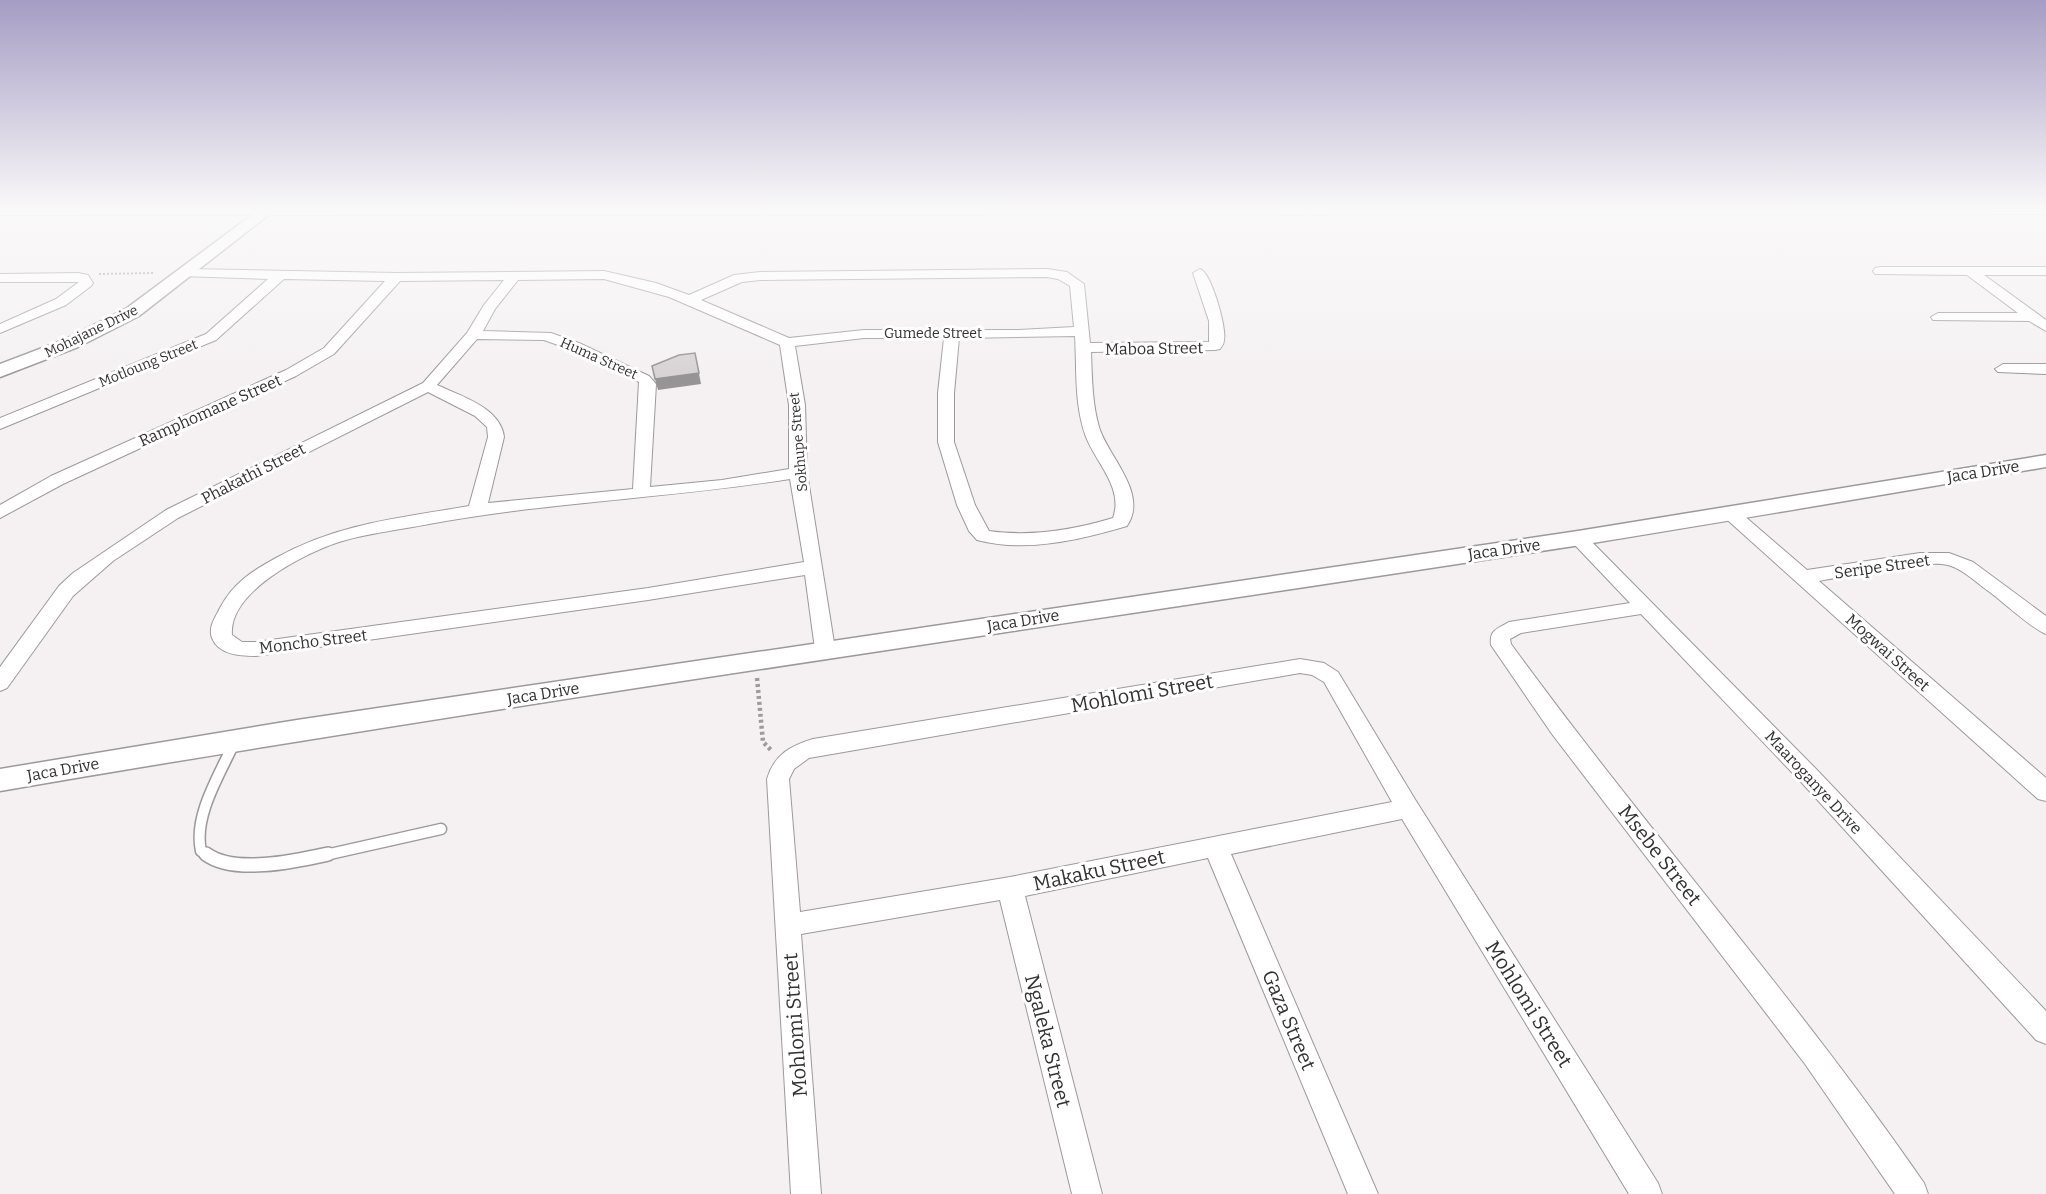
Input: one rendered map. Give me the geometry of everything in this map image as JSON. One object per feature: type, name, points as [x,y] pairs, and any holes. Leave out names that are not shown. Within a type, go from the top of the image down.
[{"type":"street","name":"Mohajane Drive","points":[[0,371],[72,343],[120,320],[196,265]]},
{"type":"street","points":[[1880,271],[2046,271]]},
{"type":"street","points":[[1970,271],[2046,327]]},
{"type":"street","points":[[185,273],[396,277],[604,275],[628,279],[687,301],[787,344]]},
{"type":"street","points":[[687,301],[739,278],[760,276],[1047,273],[1062,275],[1077,284],[1083,348]]},
{"type":"street","name":"Maboa Street","points":[[952,333],[946,393],[945,442],[978,531],[982,536],[1006,540],[1050,537],[1104,527],[1121,522],[1126,513],[1125,500],[1115,475],[1095,439],[1087,409],[1083,348],[1215,346],[1219,341],[1219,331],[1200,273]]},
{"type":"street","name":"Motloung Street","points":[[0,424],[211,337],[279,276]]},
{"type":"street","name":"Phakathi Street","points":[[0,683],[66,591],[106,557],[172,514],[428,386],[473,335],[489,308],[514,276]]},
{"type":"street","name":"Ramphomane Street","points":[[0,513],[57,480],[320,358],[396,277]]},
{"type":"street","points":[[0,278],[83,278],[86,280],[84,285],[62,302],[0,329]]},
{"type":"street","points":[[1938,317],[2032,317]]},
{"type":"street","name":"Gumede Street","points":[[787,344],[864,334],[1019,334],[1081,331]]},
{"type":"street","name":"Huma Street","points":[[473,335],[546,336],[574,346],[644,379],[648,384],[641,494]]},
{"type":"street","name":"Sokhupe Street","points":[[787,344],[796,405],[798,473],[825,649]]},
{"type":"street","points":[[2003,369],[2046,369]]},
{"type":"street","points":[[428,386],[481,414],[495,426],[496,437],[477,510]]},
{"type":"street","name":"Jaca Drive","points":[[0,780],[235,740],[825,649],[1578,538],[2046,461]]},
{"type":"street","name":"Moncho Street","points":[[798,473],[641,494],[477,510],[355,532],[305,550],[246,586],[232,604],[221,625],[222,637],[230,645],[240,649],[256,649],[625,597],[814,567]]},
{"type":"street","name":"Mogwai Street","points":[[1729,512],[2046,792]]},
{"type":"street","name":"Maaroganye Drive","points":[[1578,538],[1826,794],[2046,1031]]},
{"type":"street","name":"Seripe Street","points":[[1804,577],[1920,559],[1949,559],[1966,566],[2025,608],[2046,627]]},
{"type":"street","name":"Msebe Street","points":[[1646,607],[1516,627],[1500,636],[1501,645],[1560,728],[1815,1054],[1912,1194]]},
{"type":"street","name":"Mohlomi Street","points":[[806,1194],[778,779],[786,763],[801,751],[823,746],[1309,666],[1331,677],[1408,808],[1647,1194]]},
{"type":"street","name":"Makaku Street","points":[[788,925],[1010,888],[1408,808]]},
{"type":"street","name":"Gaza Street","points":[[1215,845],[1364,1194]]},
{"type":"street","name":"Ngaleka Street","points":[[1010,888],[1087,1194]]},
{"type":"lane","points":[[235,740],[199,833],[200,851],[210,860],[226,865],[294,861],[441,829]]},
{"type":"path","points":[[83,278],[108,272],[185,273]]},
{"type":"path","points":[[755,660],[763,742],[786,763]]},
{"type":"building","points":[[695,353],[699,373],[655,379],[652,366],[679,355]]}]
